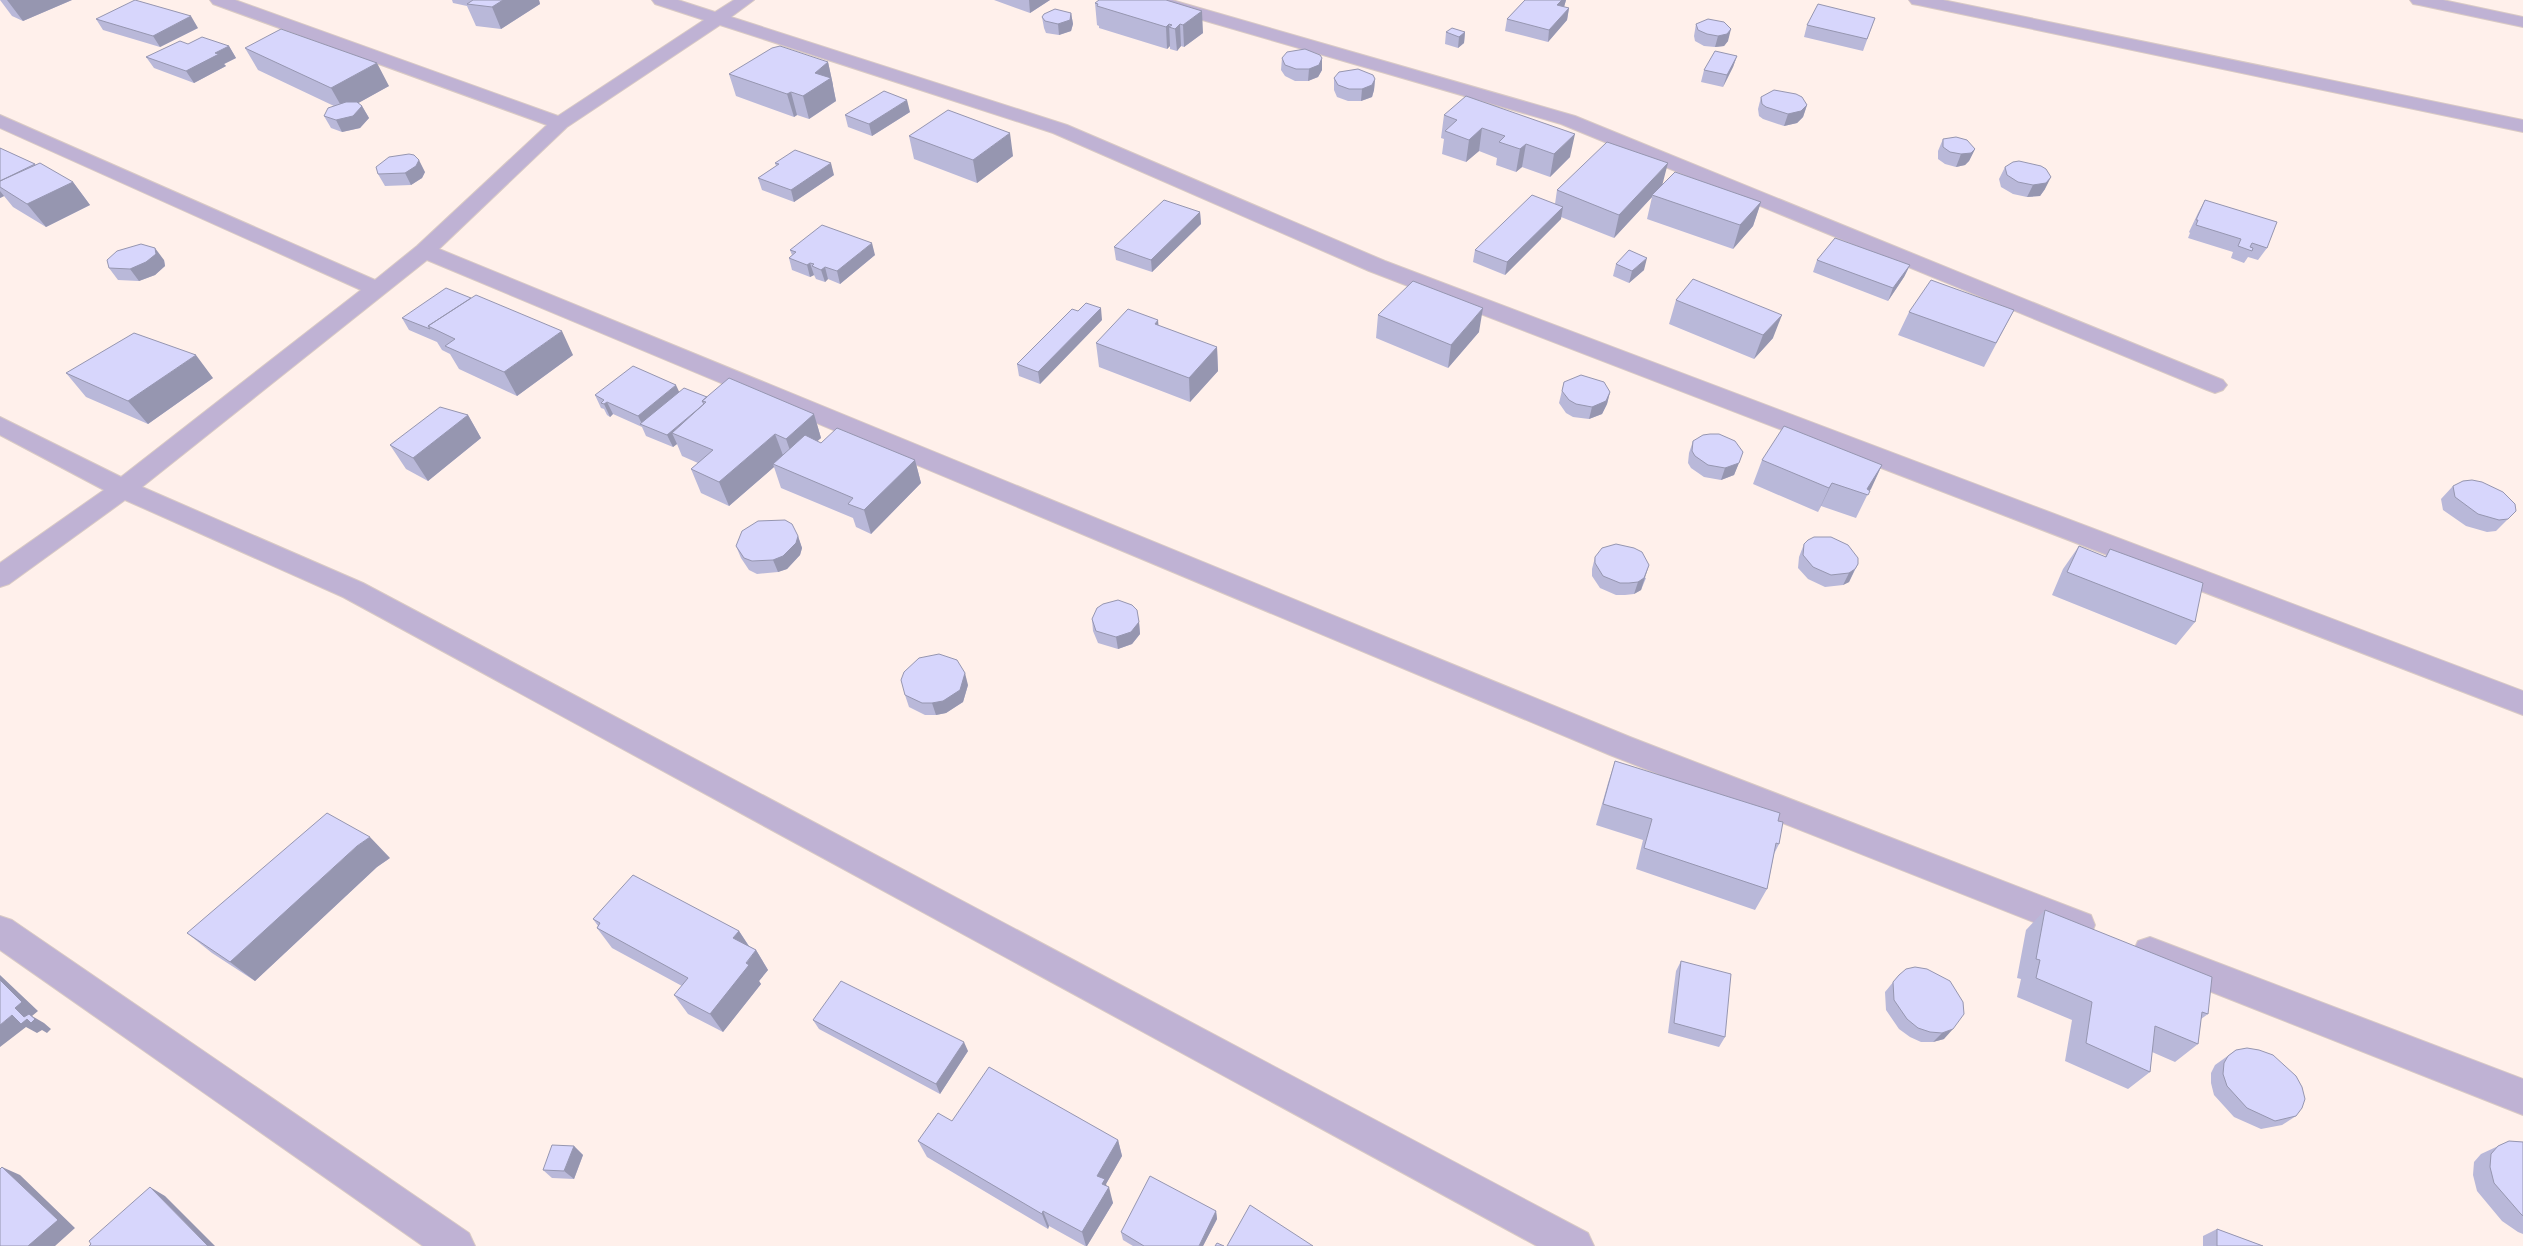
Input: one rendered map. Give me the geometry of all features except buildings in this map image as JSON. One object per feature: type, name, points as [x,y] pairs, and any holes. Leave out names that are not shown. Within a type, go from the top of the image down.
[{"type":"street","points":[[219,0],[560,123]]},
{"type":"street","points":[[661,0],[1060,129],[1377,266],[2523,703]]},
{"type":"street","points":[[0,577],[123,489],[425,251],[560,123],[721,18],[745,0]]},
{"type":"street","points":[[1153,0],[1568,120],[2215,385]]},
{"type":"street","points":[[1918,0],[2523,126]]},
{"type":"street","points":[[2419,0],[2523,22]]},
{"type":"street","points":[[0,121],[377,289]]},
{"type":"street","points":[[425,251],[1611,742],[2523,1097]]},
{"type":"street","points":[[0,425],[123,489],[353,590],[1575,1246]]},
{"type":"street","points":[[0,930],[456,1246]]}]
